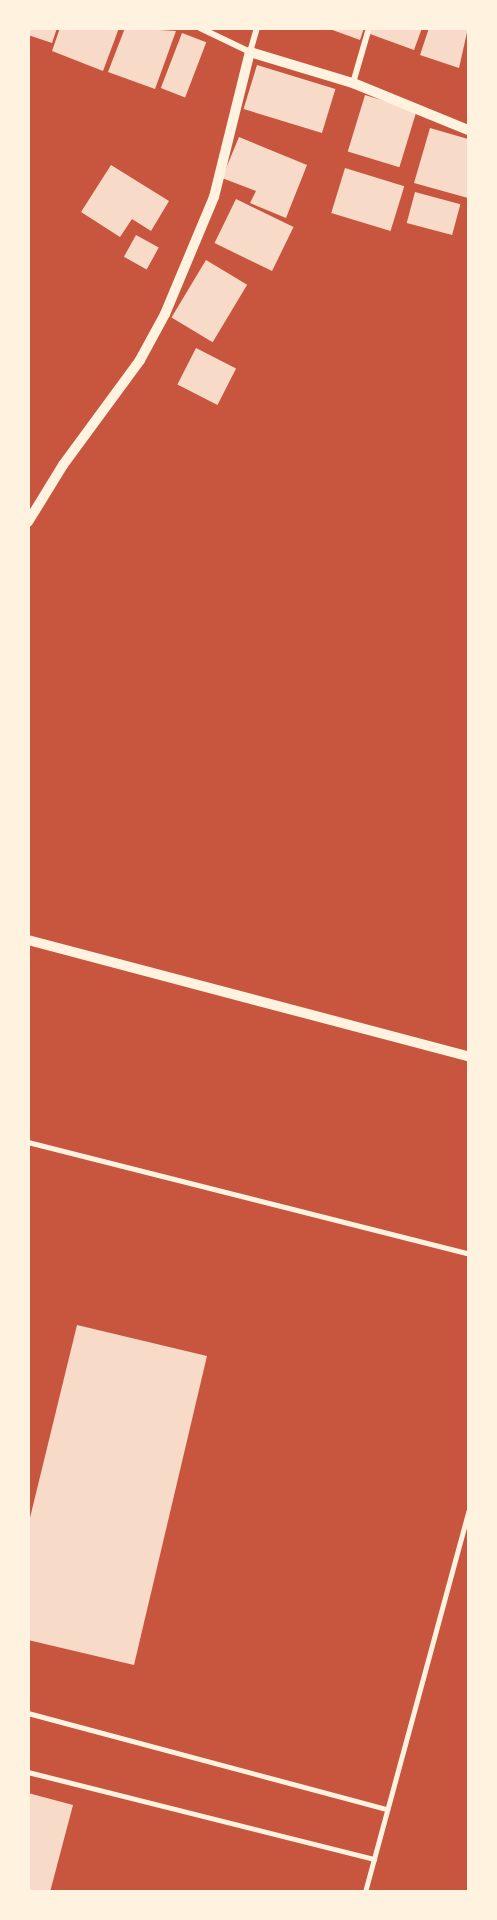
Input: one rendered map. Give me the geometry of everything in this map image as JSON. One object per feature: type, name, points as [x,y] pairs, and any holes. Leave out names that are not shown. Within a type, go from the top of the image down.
[{"type":"street","points":[[200,28],[250,52],[353,83],[468,129]]},
{"type":"street","points":[[30,519],[63,465],[140,360],[165,315],[214,196],[257,28]]},
{"type":"street","points":[[353,83],[369,28]]},
{"type":"street","points":[[28,940],[468,1056]]},
{"type":"lane","points":[[29,1143],[468,1253]]},
{"type":"lane","points":[[365,1892],[468,1512]]},
{"type":"lane","points":[[28,1713],[387,1809]]},
{"type":"lane","points":[[28,1772],[374,1859]]},
{"type":"building","points":[[28,28],[57,28],[52,43],[28,35]]},
{"type":"building","points":[[60,28],[119,28],[103,71],[52,51]]},
{"type":"building","points":[[125,28],[176,31],[155,89],[108,72]]},
{"type":"building","points":[[327,28],[364,28],[360,40]]},
{"type":"building","points":[[372,28],[422,28],[414,50],[370,34]]},
{"type":"building","points":[[429,28],[468,28],[459,68],[420,55]]},
{"type":"building","points":[[182,33],[206,42],[185,97],[161,88]]},
{"type":"building","points":[[257,65],[335,89],[322,133],[244,109]]},
{"type":"building","points":[[365,95],[417,111],[399,167],[348,151]]},
{"type":"building","points":[[430,128],[468,139],[468,198],[414,183]]},
{"type":"building","points":[[239,137],[307,165],[286,218],[250,203],[256,191],[222,178]]},
{"type":"building","points":[[111,165],[169,201],[151,231],[132,219],[120,237],[81,212]]},
{"type":"building","points":[[345,168],[404,186],[391,231],[331,213]]},
{"type":"building","points":[[415,192],[460,204],[452,235],[407,223]]},
{"type":"building","points":[[236,199],[294,227],[272,271],[215,243]]},
{"type":"building","points":[[136,235],[159,248],[147,269],[124,257]]},
{"type":"building","points":[[206,260],[247,285],[213,342],[171,317]]},
{"type":"building","points":[[196,348],[236,368],[217,405],[177,385]]},
{"type":"building","points":[[77,1325],[207,1356],[134,1665],[28,1640],[28,1526]]},
{"type":"building","points":[[28,1793],[73,1805],[50,1892],[28,1892]]}]
